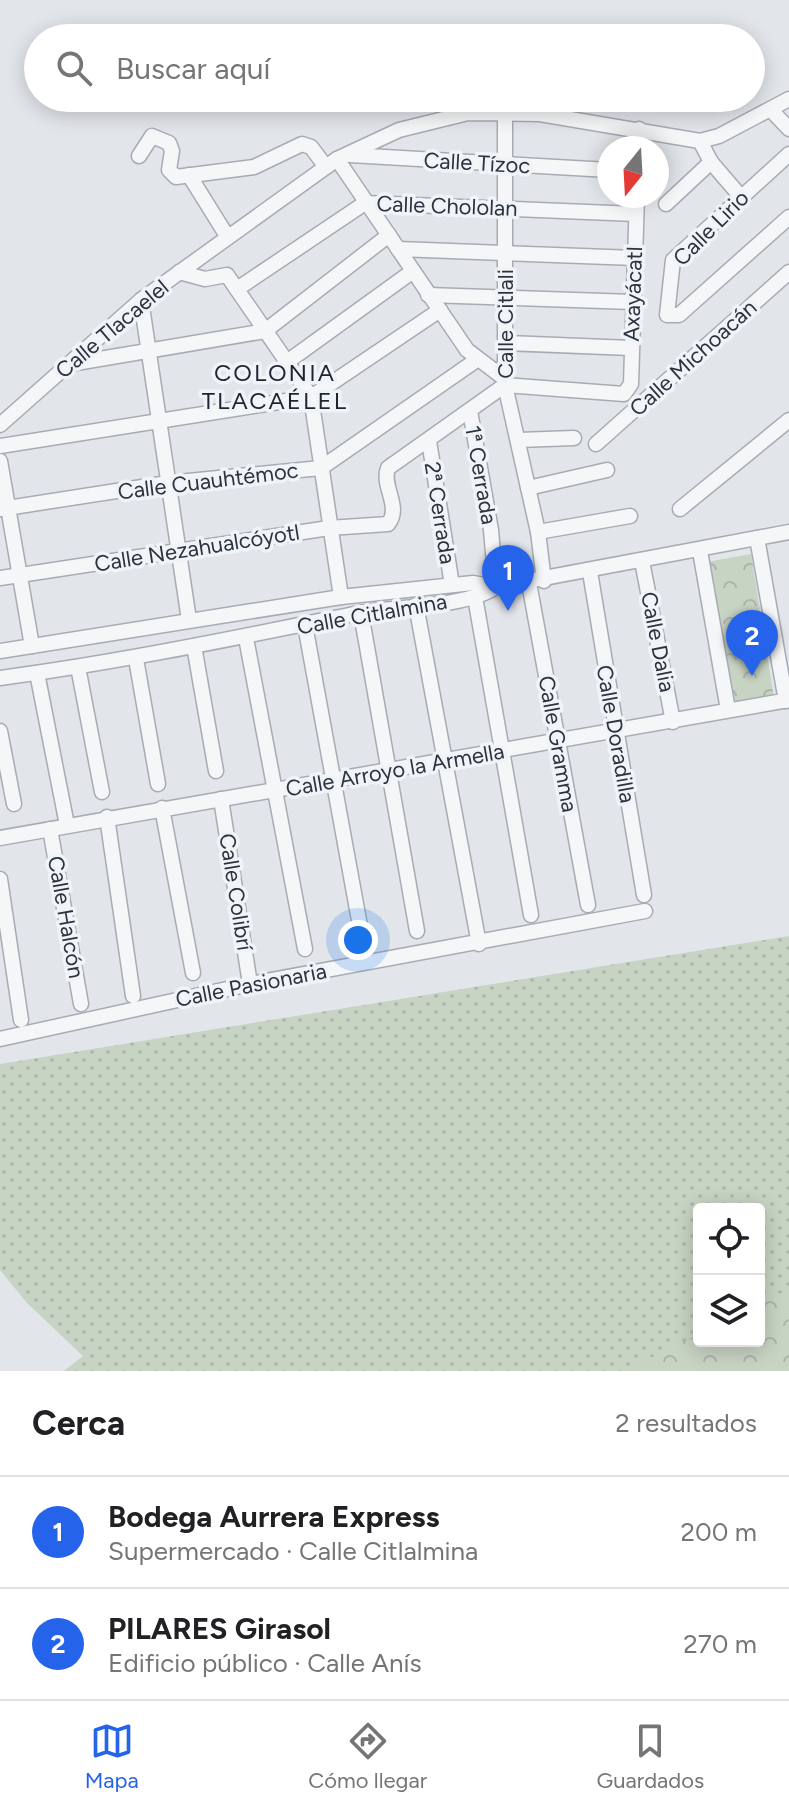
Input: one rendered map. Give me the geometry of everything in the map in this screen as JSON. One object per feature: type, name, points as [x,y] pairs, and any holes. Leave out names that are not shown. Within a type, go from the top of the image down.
[{"type":"street","points":[[741,197],[711,162],[700,141],[719,136],[789,99]]},
{"type":"street","points":[[771,110],[789,129]]},
{"type":"street","name":"Calle Citlali","points":[[505,112],[505,382],[538,532],[536,582]]},
{"type":"street","name":"Calle Tlacaelel","points":[[0,425],[141,300],[227,236],[336,160],[431,119],[468,113],[540,114],[700,141]]},
{"type":"street","points":[[639,129],[639,136]]},
{"type":"street","points":[[139,156],[152,136],[169,143],[172,151],[171,175],[263,165],[294,145],[302,144],[336,160],[467,350],[505,382],[429,441]]},
{"type":"street","name":"Calle Lirio","points":[[789,154],[673,260],[666,309],[670,317],[679,315],[789,217]]},
{"type":"street","name":"Calle Tízoc","points":[[336,160],[597,170]]},
{"type":"street","points":[[669,201],[711,162]]},
{"type":"street","points":[[189,175],[227,236]]},
{"type":"street","name":"Calle Chololan","points":[[237,289],[365,203],[636,214]]},
{"type":"street","name":"Axayácatl","points":[[505,382],[624,394],[629,391],[636,208]]},
{"type":"street","points":[[70,364],[265,331],[389,235]]},
{"type":"street","points":[[398,249],[635,258]]},
{"type":"street","points":[[287,362],[413,271]]},
{"type":"street","points":[[179,272],[205,279],[227,275],[311,397],[341,597]]},
{"type":"street","name":"Calle Michoacán","points":[[596,444],[789,272]]},
{"type":"street","points":[[428,295],[633,302]]},
{"type":"street","points":[[141,300],[189,620]]},
{"type":"street","points":[[0,446],[311,397],[440,310]]},
{"type":"street","points":[[505,343],[631,348]]},
{"type":"street","name":"Calle Cuauhtémoc","points":[[4,509],[168,483],[321,468],[478,359]]},
{"type":"street","name":"1ª Cerrada","points":[[470,411],[491,530],[496,587]]},
{"type":"street","points":[[680,509],[789,420]]},
{"type":"street","points":[[518,440],[574,438]]},
{"type":"street","name":"Calle Nezahualcóyotl","points":[[0,578],[329,528],[388,524],[393,518],[385,473],[429,441]]},
{"type":"street","name":"2ª Cerrada","points":[[429,441],[452,585]]},
{"type":"street","points":[[0,461],[4,509],[20,575],[32,646]]},
{"type":"street","points":[[528,488],[607,470]]},
{"type":"street","points":[[538,532],[630,516]]},
{"type":"street","name":"Calle Citlalmina","points":[[0,678],[136,659],[361,613],[475,597],[496,587],[700,551],[789,530]]},
{"type":"street","points":[[762,537],[787,700]]},
{"type":"street","points":[[700,551],[728,710]]},
{"type":"street","name":"Calle Dalia","points":[[642,561],[673,722]]},
{"type":"street","name":"Calle Doradilla","points":[[590,572],[644,895]]},
{"type":"street","name":"Calle Gramma","points":[[536,582],[558,742],[588,905]]},
{"type":"street","points":[[0,651],[341,597],[473,583],[496,587]]},
{"type":"street","points":[[475,597],[531,915]]},
{"type":"street","points":[[416,605],[479,944]]},
{"type":"street","points":[[361,613],[417,931]]},
{"type":"street","points":[[305,625],[363,942]]},
{"type":"street","points":[[246,638],[305,949]]},
{"type":"street","points":[[194,646],[216,771]]},
{"type":"street","points":[[136,659],[158,784]]},
{"type":"street","points":[[78,667],[102,792]]},
{"type":"street","name":"Calle Halcón","points":[[37,673],[67,825]]},
{"type":"street","name":"Calle Arroyo la Armella","points":[[0,838],[107,817],[615,733],[787,700]]},
{"type":"street","points":[[0,731],[14,804]]},
{"type":"street","name":"Calle Colibrí","points":[[221,799],[250,984]]},
{"type":"street","points":[[162,808],[193,973]]},
{"type":"street","points":[[107,817],[133,996]]},
{"type":"street","name":"Calle Halcón","points":[[50,829],[81,1004]]},
{"type":"street","points":[[0,879],[21,1020]]},
{"type":"street","name":"Calle Pasionaria","points":[[0,1039],[250,984],[645,911]]},
{"type":"green space","points":[[751,554],[774,698],[733,705],[707,562]]},
{"type":"green space","points":[[789,936],[789,1371],[64,1371],[83,1356],[27,1303],[0,1270],[0,1064]]},
{"type":"green space","points":[[789,1289],[789,1371],[624,1371],[693,1337],[693,1347],[765,1347],[765,1301]]},
{"type":"place","name":"Bodega Aurrera Express","points":[[508,611]]},
{"type":"place","name":"PILARES Girasol","points":[[752,676]]},
{"type":"district","name":"COLONIA TLACAÉLEL","points":[[275,386]]}]
